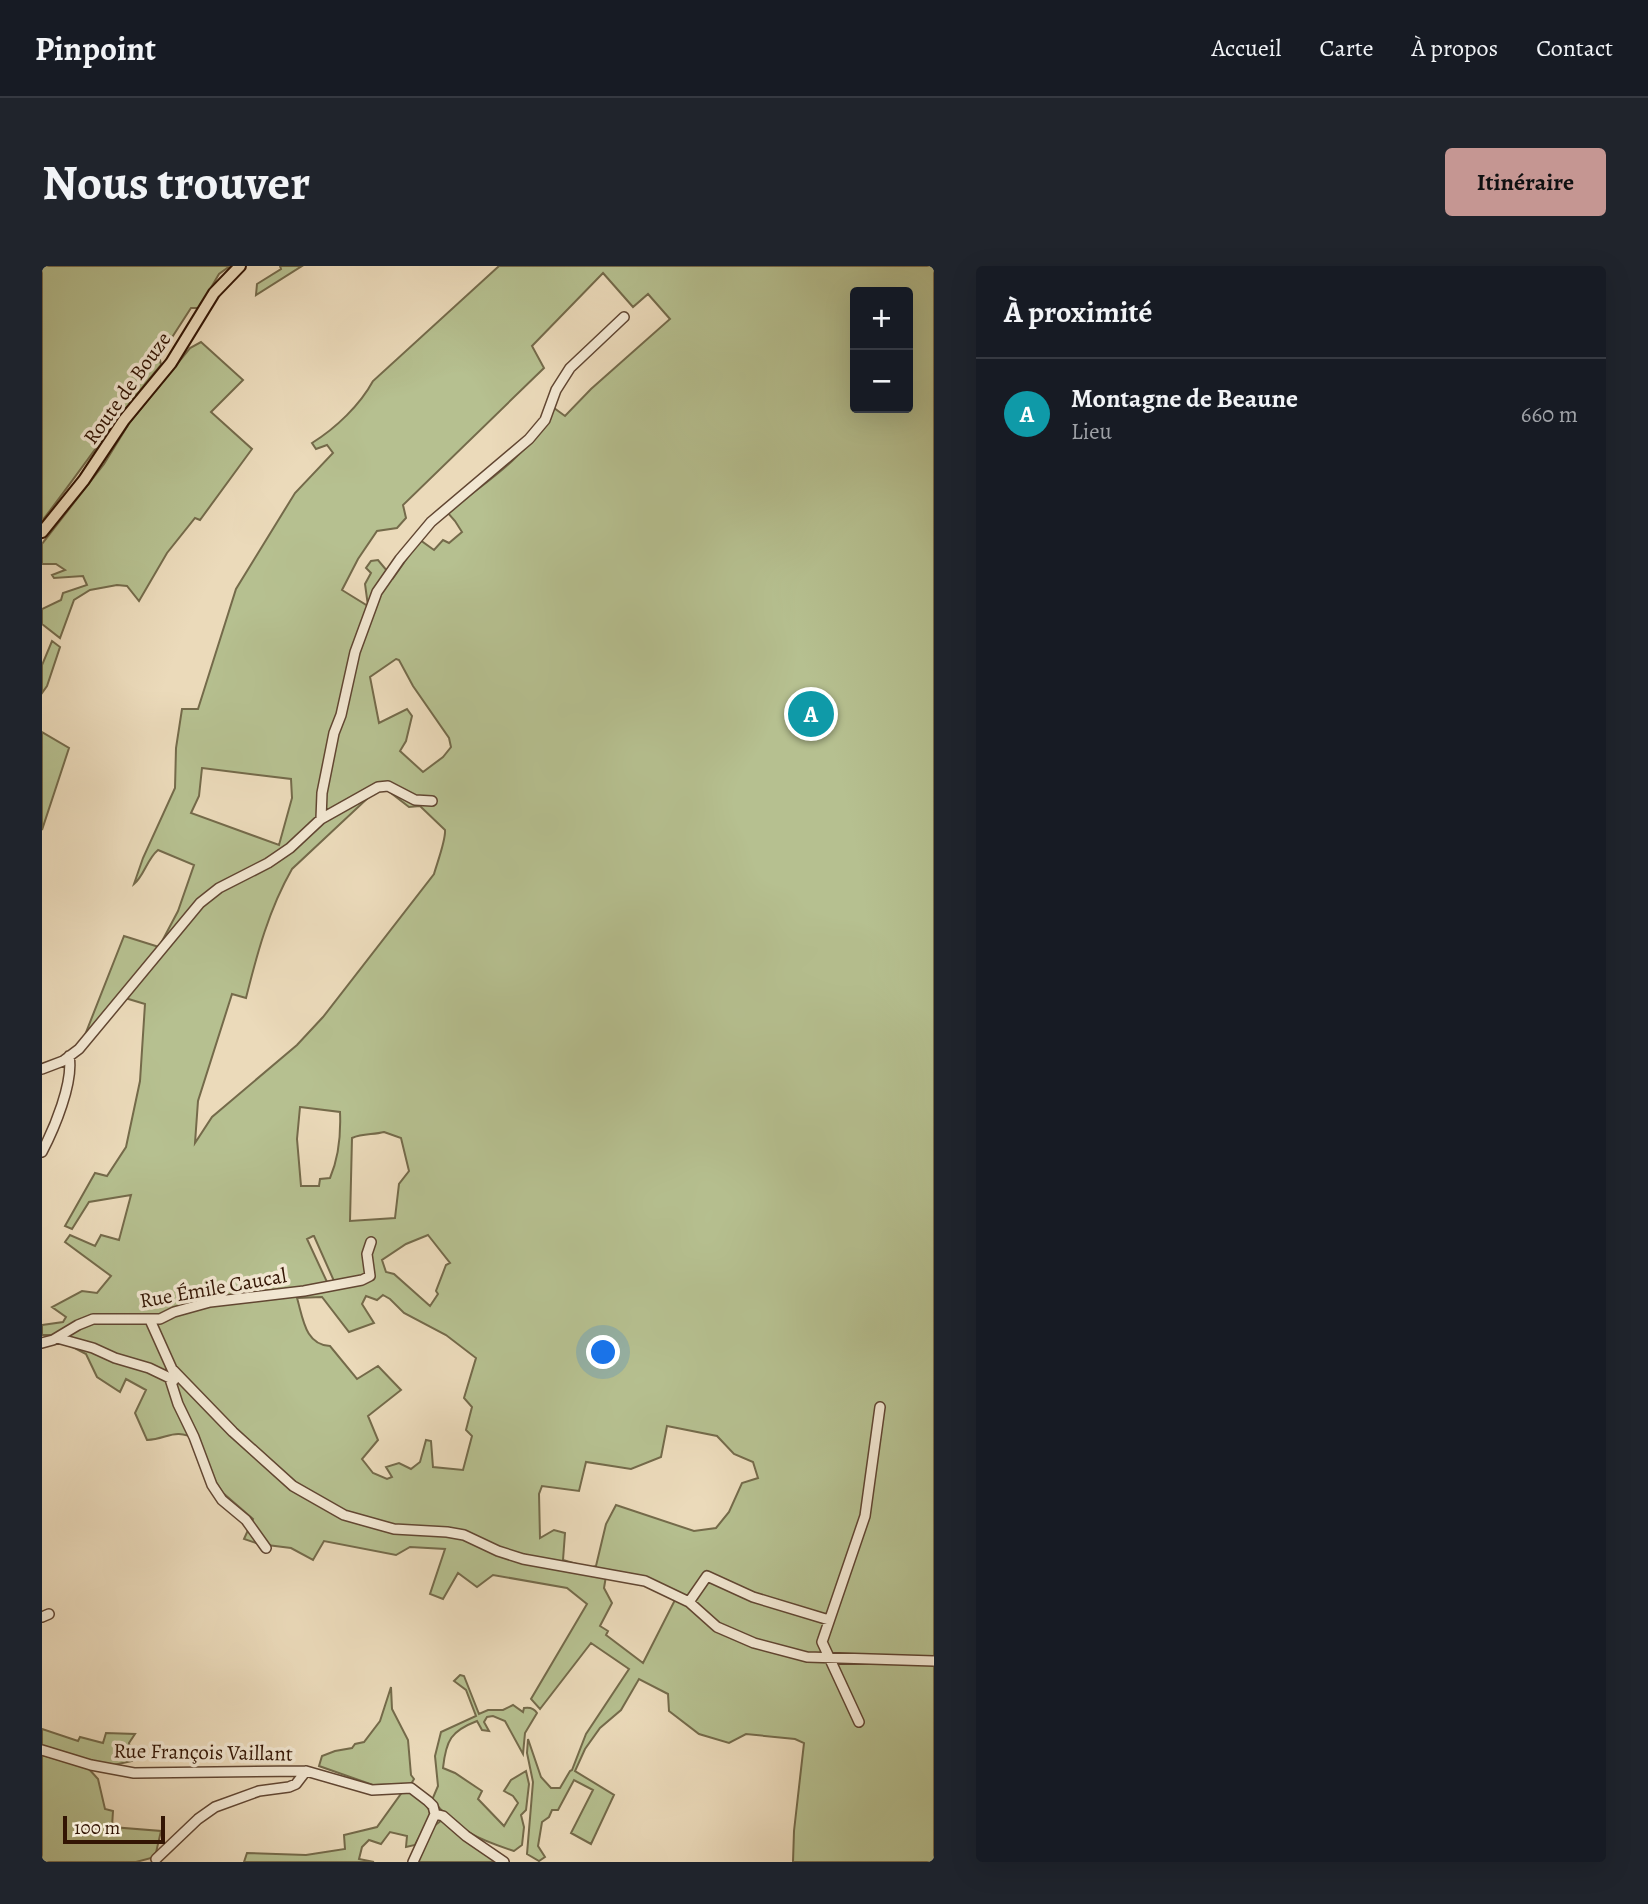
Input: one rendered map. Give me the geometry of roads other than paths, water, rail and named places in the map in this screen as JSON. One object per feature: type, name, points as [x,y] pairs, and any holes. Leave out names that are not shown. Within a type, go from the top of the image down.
[{"type":"main road","name":"Route de Bouze","points":[[42,532],[84,480],[124,421],[171,363],[214,293],[240,266]]},
{"type":"street","points":[[321,819],[322,793],[334,733],[341,715],[355,652],[377,592],[431,522],[529,439],[545,420],[556,390],[570,368],[624,317]]},
{"type":"street","points":[[42,1069],[79,1049],[200,903],[219,888],[268,863],[290,848],[321,819],[378,787],[388,786],[408,798],[432,801]]},
{"type":"street","points":[[42,1152],[66,1091],[71,1070],[69,1056]]},
{"type":"street","name":"Rue Émile Caucal","points":[[57,1338],[83,1322],[101,1318],[160,1319],[174,1312],[210,1302],[362,1280],[370,1276],[366,1254],[371,1242]]},
{"type":"street","points":[[150,1320],[172,1368],[233,1432],[293,1486],[344,1515],[394,1529],[464,1535],[523,1559],[645,1581],[689,1602],[718,1627],[754,1643],[807,1657],[934,1661]]},
{"type":"street","points":[[42,1343],[57,1338],[93,1348],[115,1358],[149,1367],[189,1386]]},
{"type":"street","points":[[170,1379],[212,1485],[222,1500],[246,1520],[266,1548]]},
{"type":"street","points":[[859,1722],[822,1642],[865,1516],[880,1407]]},
{"type":"street","points":[[689,1602],[707,1576],[753,1597],[829,1620]]},
{"type":"street","name":"Rue François Vaillant","points":[[42,1750],[91,1765],[134,1773],[306,1771],[363,1789],[385,1791],[411,1788],[433,1806],[435,1814],[443,1816],[466,1836],[504,1862]]},
{"type":"street","points":[[156,1859],[178,1836],[215,1807],[259,1791],[289,1787],[296,1784],[306,1771]]},
{"type":"street","points":[[413,1862],[435,1814]]},
{"type":"place","name":"Montagne de Beaune","points":[[811,714]]}]
